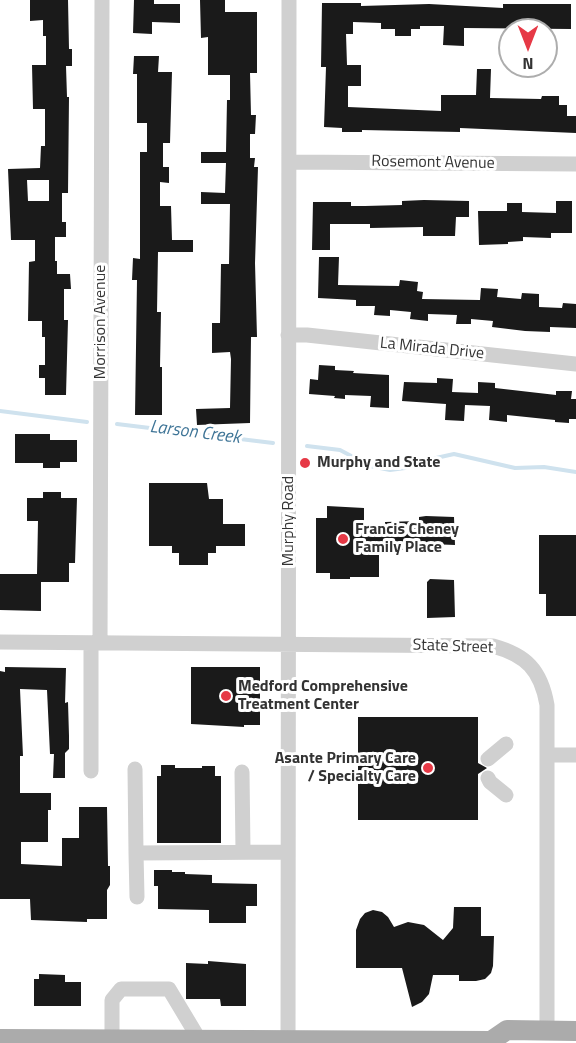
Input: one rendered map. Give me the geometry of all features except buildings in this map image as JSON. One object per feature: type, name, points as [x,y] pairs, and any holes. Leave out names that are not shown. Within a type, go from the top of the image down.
[{"type":"main road","points":[[0,1039],[492,1042],[507,1030],[576,1031]]},
{"type":"street","name":"Morrison Avenue","points":[[91,771],[95,643],[102,0]]},
{"type":"street","name":"Murphy Road","points":[[288,1041],[289,0]]},
{"type":"street","name":"Rosemont Avenue","points":[[290,162],[576,164]]},
{"type":"street","name":"La Mirada Drive","points":[[288,335],[307,335],[576,364]]},
{"type":"street","name":"State Street","points":[[0,642],[493,646],[511,651],[525,660],[536,672],[544,688],[547,705],[547,1030]]},
{"type":"street","points":[[488,759],[506,744]]},
{"type":"street","points":[[547,755],[576,755]]},
{"type":"street","points":[[135,769],[137,897]]},
{"type":"street","points":[[242,772],[243,851]]},
{"type":"street","points":[[488,778],[506,795]]},
{"type":"street","points":[[136,853],[288,852]]},
{"type":"street","points":[[112,1038],[112,1000],[121,989],[169,988],[200,1039]]},
{"type":"waterway","name":"Larson Creek","points":[[0,411],[87,422]]},
{"type":"waterway","name":"Larson Creek","points":[[117,424],[273,443]]},
{"type":"waterway","name":"Larson Creek","points":[[307,446],[340,450],[370,466],[390,470],[454,454],[515,468],[544,467],[576,472]]},
{"type":"place","name":"Murphy and State","points":[[305,463]]},
{"type":"place","name":"Francis Cheney Family Place","points":[[343,539]]},
{"type":"place","name":"Medford Comprehensive Treatment Center","points":[[226,696]]},
{"type":"place","name":"Asante Primary Care / Specialty Care","points":[[428,768]]}]
